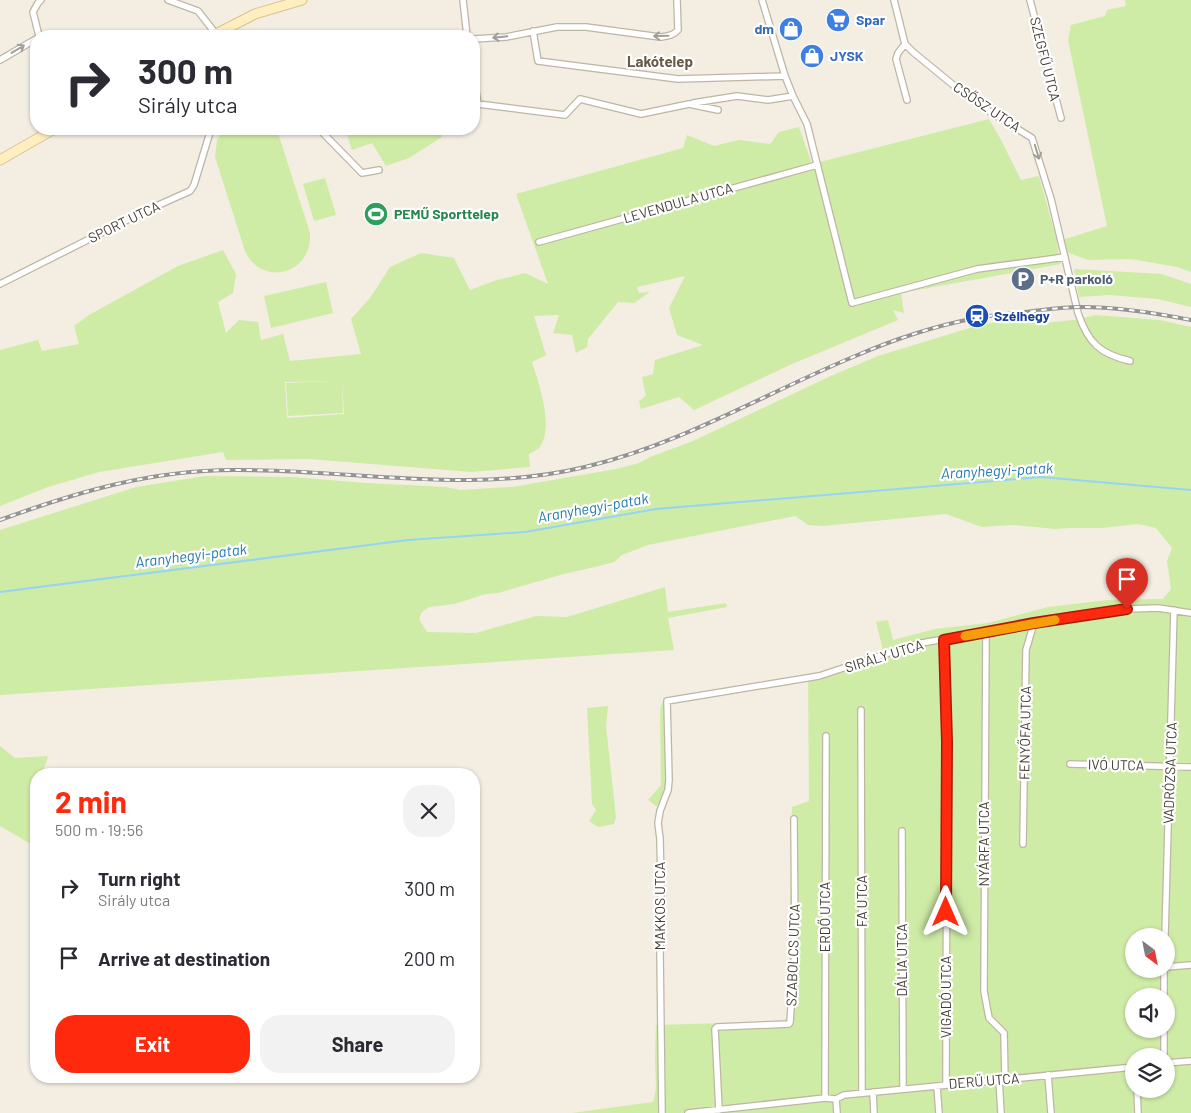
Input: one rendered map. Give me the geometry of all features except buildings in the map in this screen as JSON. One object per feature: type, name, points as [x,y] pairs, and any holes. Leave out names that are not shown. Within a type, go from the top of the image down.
[{"type":"main road","points":[[223,30],[268,9],[302,0]]},
{"type":"main road","points":[[0,160],[44,135]]},
{"type":"street","points":[[36,30],[32,12],[42,0]]},
{"type":"street","points":[[168,0],[198,11],[211,30]]},
{"type":"street","points":[[463,0],[466,30]]},
{"type":"street","points":[[480,38],[557,27],[586,27],[660,37],[669,36],[678,30],[677,0]]},
{"type":"street","points":[[762,0],[785,76],[807,124],[852,303],[977,269],[1065,257]]},
{"type":"street","points":[[894,0],[905,44],[896,59],[907,100]]},
{"type":"street","name":"SZEGFŰ UTCA","points":[[1030,0],[1061,118]]},
{"type":"street","points":[[533,31],[538,61],[678,79],[785,76]]},
{"type":"street","points":[[0,60],[30,42]]},
{"type":"street","name":"CSŐSZ UTCA","points":[[905,44],[938,74],[989,111],[1032,138],[1051,199],[1078,313],[1088,337],[1102,351],[1130,361]]},
{"type":"street","points":[[480,104],[565,115],[580,99],[641,114],[737,96],[768,100],[793,96]]},
{"type":"street","points":[[689,104],[718,110]]},
{"type":"street","name":"SPORT UTCA","points":[[0,284],[143,212],[190,191],[194,185],[209,135]]},
{"type":"street","points":[[325,135],[362,173],[379,170]]},
{"type":"street","name":"LEVENDULA UTCA","points":[[539,242],[817,165]]},
{"type":"street","name":"SIRÁLY UTCA","points":[[667,701],[819,676],[916,644],[1034,623],[1127,609],[1174,610],[1191,613]]},
{"type":"street","name":"VADRÓZSA UTCA","points":[[1165,928],[1174,610]]},
{"type":"street","name":"FENYŐFA UTCA","points":[[1023,844],[1026,650],[1034,623]]},
{"type":"street","name":"NYÁRFA UTCA","points":[[986,632],[984,991],[989,1018],[1004,1033],[1001,1113]]},
{"type":"street","name":"VIGADÓ UTCA","points":[[944,640],[947,742],[946,1085]]},
{"type":"street","name":"MAKKOS UTCA","points":[[662,1113],[661,885],[658,823],[660,811],[668,790],[669,780],[667,701]]},
{"type":"street","name":"FA UTCA","points":[[861,710],[862,1093]]},
{"type":"street","name":"ERDŐ UTCA","points":[[825,1098],[826,736]]},
{"type":"street","name":"IVÓ UTCA","points":[[1070,764],[1191,767]]},
{"type":"street","name":"SZABOLCS UTCA","points":[[719,1110],[715,1029],[717,1027],[789,1024],[790,1022],[795,949],[794,819]]},
{"type":"street","name":"DÁLIA UTCA","points":[[902,831],[903,1089]]},
{"type":"street","points":[[1175,967],[1191,966]]},
{"type":"street","points":[[1175,1062],[1191,1061]]},
{"type":"street","name":"DERŰ UTCA","points":[[836,1099],[844,1094],[1125,1068]]},
{"type":"street","points":[[1048,1076],[1051,1113]]},
{"type":"street","points":[[937,1086],[939,1113]]},
{"type":"street","points":[[873,1092],[874,1113]]},
{"type":"street","points":[[689,1113],[825,1098],[836,1099],[837,1113]]},
{"type":"street","points":[[1137,1098],[1138,1113]]},
{"type":"green space","points":[[1125,0],[1191,0],[1191,272],[1177,267],[1131,259],[1088,260],[1064,251],[1062,240],[1107,226],[1068,40],[1071,25],[1105,16],[1107,10],[1126,6]]},
{"type":"green space","points":[[989,119],[1021,180],[1039,176],[1057,241],[1061,264],[901,293],[904,313],[893,310],[898,320],[792,364],[694,410],[679,397],[641,409],[639,401],[646,396],[642,377],[653,374],[655,360],[703,345],[677,335],[669,308],[685,276],[637,287],[639,293],[650,292],[634,303],[618,302],[588,339],[587,347],[576,353],[572,335],[553,333],[559,315],[534,316],[546,355],[532,362],[544,406],[546,429],[544,439],[539,448],[529,454],[530,467],[471,472],[309,459],[226,460],[223,452],[99,472],[48,487],[0,506],[0,350],[38,340],[42,351],[79,344],[74,326],[89,315],[178,266],[223,250],[236,274],[233,293],[218,302],[226,333],[239,320],[258,322],[261,340],[283,334],[290,361],[361,354],[351,319],[370,298],[390,267],[421,253],[454,258],[470,290],[494,281],[525,273],[548,284],[516,194],[683,148],[687,135],[714,146],[739,140],[770,144],[779,132],[799,127],[812,164]],"holes":[[[342,380],[344,414],[287,418],[285,382],[332,381],[286,383],[288,416],[343,413]]]},
{"type":"green space","points":[[220,135],[279,136],[310,233],[309,247],[304,258],[295,266],[285,271],[263,270],[253,263],[245,251],[215,157],[217,140]]},
{"type":"green space","points":[[347,135],[442,135],[442,137],[409,158],[386,166],[372,143],[352,150]]},
{"type":"green space","points":[[325,178],[336,215],[314,221],[303,184]]},
{"type":"green space","points":[[1074,269],[1162,274],[1191,284],[1191,307],[1158,299],[1110,295],[1079,297]]},
{"type":"green space","points":[[326,282],[333,313],[271,328],[264,296]]},
{"type":"green space","points":[[1096,315],[1160,320],[1191,327],[1191,1113],[572,1113],[653,1102],[656,1089],[656,1025],[784,1021],[788,1017],[792,807],[809,801],[808,678],[884,654],[876,622],[888,620],[893,640],[935,629],[988,623],[1048,607],[1108,600],[1163,599],[1171,589],[1167,561],[1172,548],[1156,528],[1138,524],[1102,528],[1055,529],[1013,525],[982,527],[946,514],[823,526],[808,525],[795,516],[648,545],[622,555],[614,562],[498,593],[486,594],[454,604],[429,607],[422,612],[419,619],[427,632],[476,633],[536,616],[567,617],[665,587],[668,612],[726,603],[727,607],[668,618],[674,650],[0,695],[0,530],[136,487],[205,476],[293,477],[446,487],[460,490],[512,487],[616,469],[639,463],[693,441],[833,375],[878,356],[976,326],[1008,320],[1043,323],[1074,320]]},
{"type":"green space","points":[[663,701],[667,701],[665,794],[659,805],[656,806],[648,800],[661,785],[660,709]]},
{"type":"green space","points":[[608,706],[606,726],[616,817],[614,824],[598,827],[589,821],[596,810],[592,804],[587,708]]},
{"type":"green space","points":[[0,746],[15,758],[48,756],[44,768],[30,768],[30,844],[0,826]]},
{"type":"waterway","name":"Aranyhegyi-patak","points":[[0,592],[408,540],[525,532],[656,509],[1041,477],[1191,490]]},
{"type":"railway","points":[[0,520],[57,500],[115,484],[144,478],[203,471],[278,471],[454,480],[498,479],[541,475],[585,467],[654,446],[721,418],[820,371],[868,351],[913,334],[960,321],[994,315],[1081,307],[1136,311],[1191,320]]},
{"type":"slow traffic","points":[[965,636],[1055,620]]},
{"type":"place","name":"Spar","points":[[838,20]]},
{"type":"place","name":"dm","points":[[791,29]]},
{"type":"place","name":"JYSK","points":[[812,56]]},
{"type":"place","name":"PEMŰ Sporttelep","points":[[376,214]]},
{"type":"place","name":"P+R parkoló","points":[[1023,279]]},
{"type":"place","name":"Szélhegy","points":[[977,316]]},
{"type":"district","name":"Lakótelep","points":[[660,62]]},
{"type":"route","points":[[946,912],[947,742],[944,640],[1034,623],[1127,609]]}]
